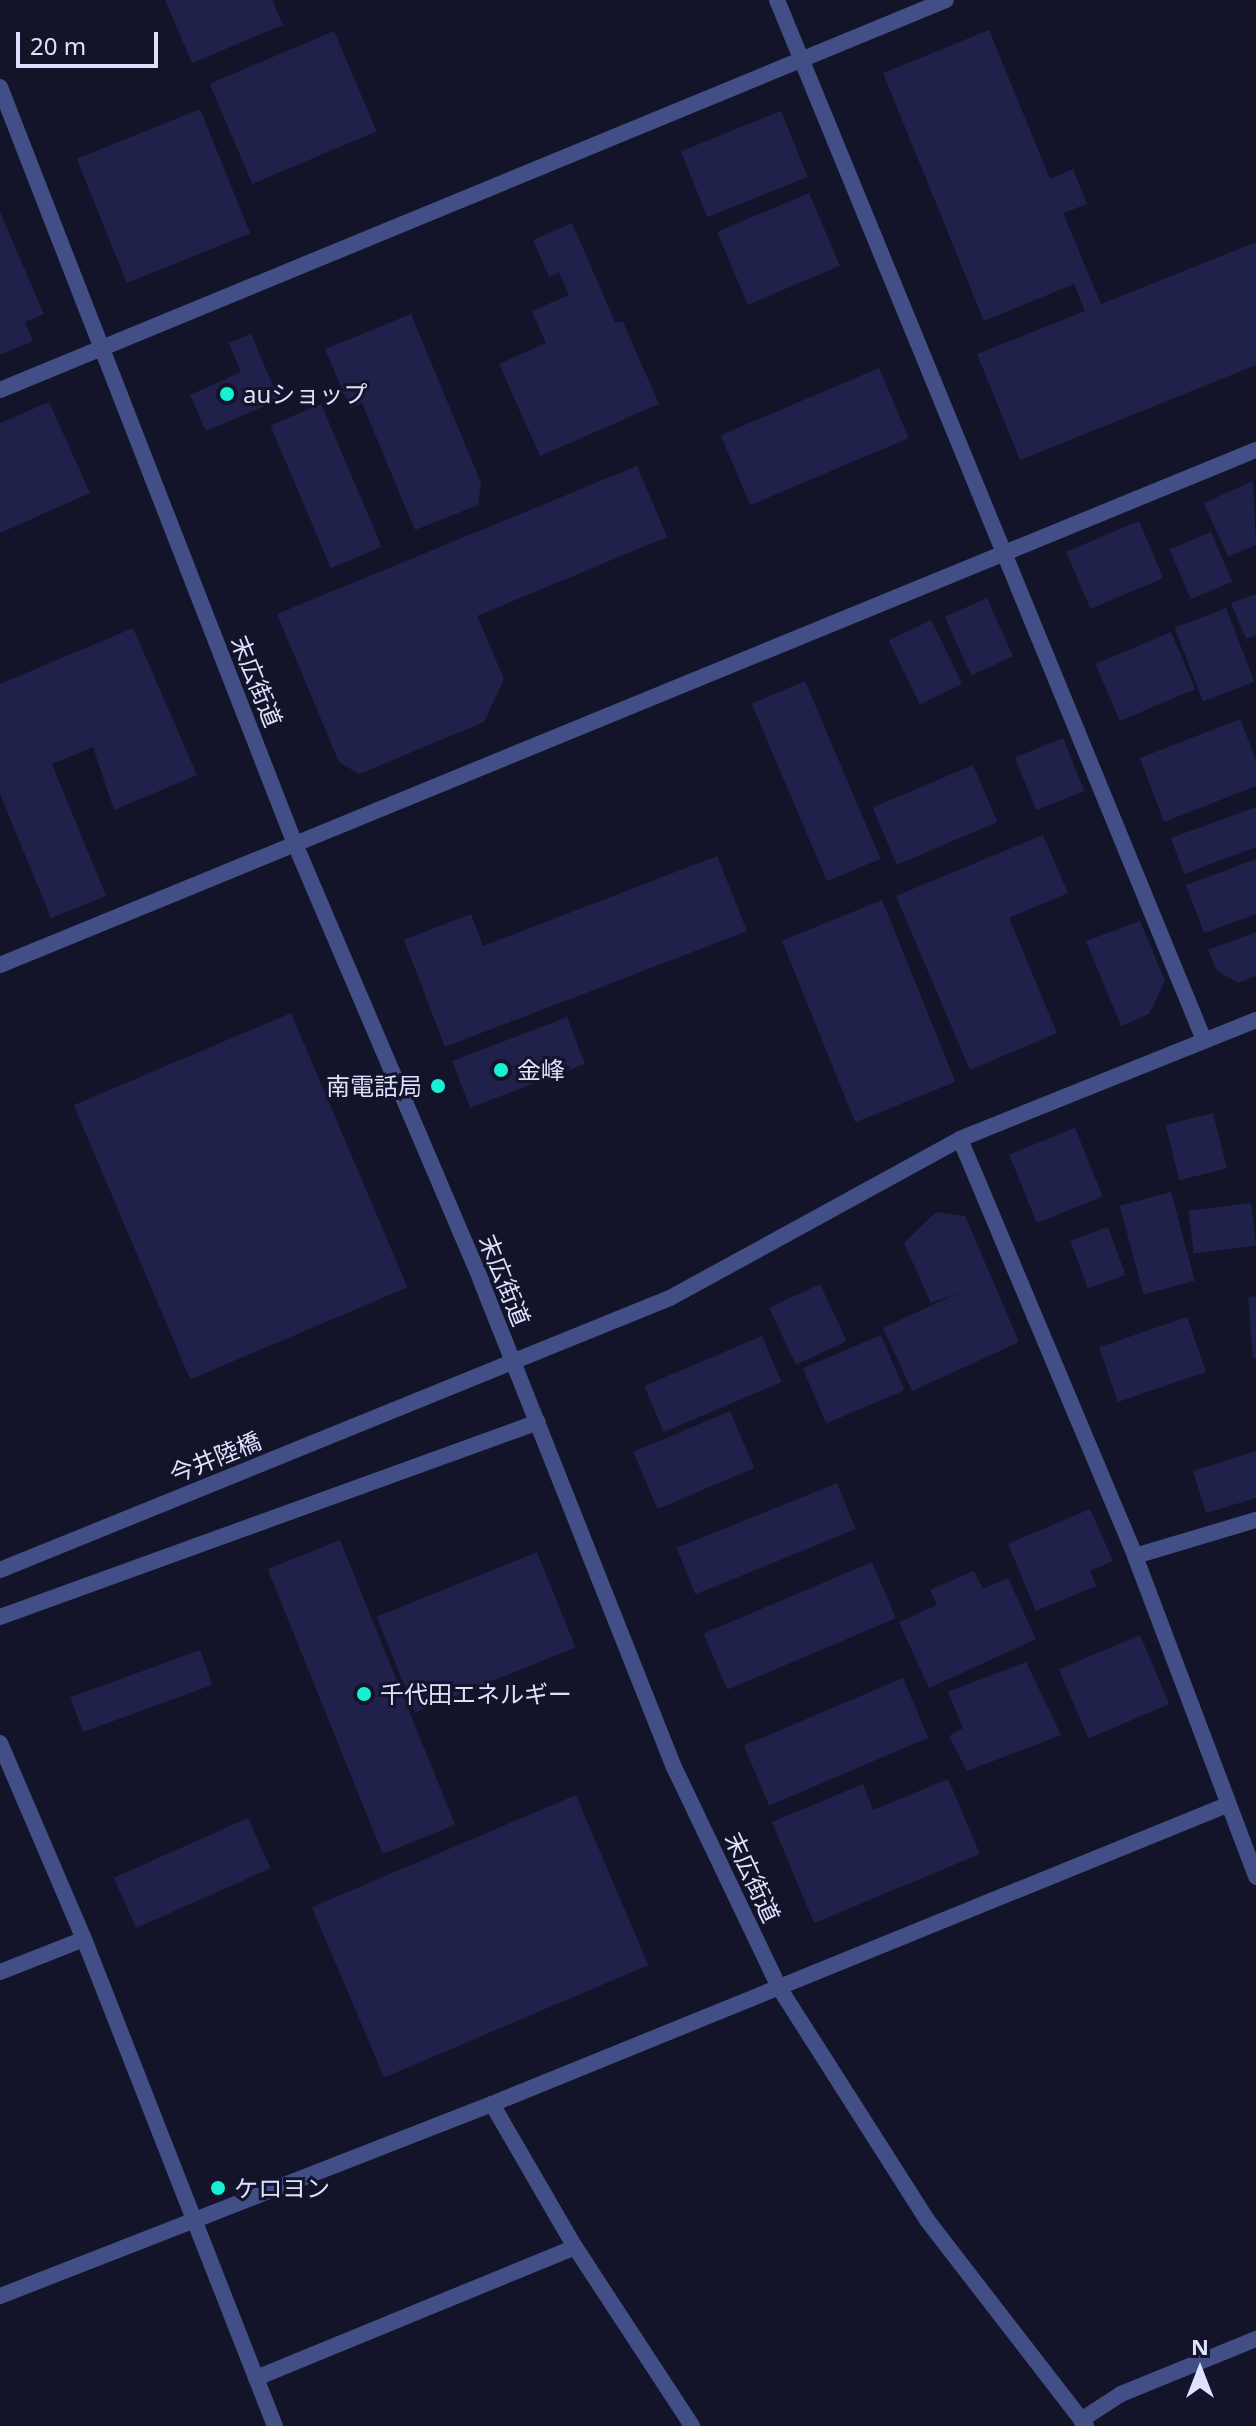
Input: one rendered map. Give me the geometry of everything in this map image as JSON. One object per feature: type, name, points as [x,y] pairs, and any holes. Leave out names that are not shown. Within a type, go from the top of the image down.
[{"type":"street","points":[[777,0],[1204,1040]]},
{"type":"street","points":[[0,390],[946,0]]},
{"type":"street","name":"末広街道","points":[[0,87],[99,349],[295,844],[538,1422],[673,1765],[780,1989],[927,2220],[1083,2423]]},
{"type":"street","points":[[0,965],[1005,554],[1254,456]]},
{"type":"street","name":"今井陸橋","points":[[0,1570],[670,1298],[960,1139],[1256,1020]]},
{"type":"street","points":[[960,1139],[1135,1556],[1256,1877]]},
{"type":"street","points":[[0,1617],[538,1422]]},
{"type":"street","points":[[1135,1556],[1256,1520]]},
{"type":"street","points":[[0,1743],[84,1939],[275,2426]]},
{"type":"street","points":[[1,2291],[492,2104],[1227,1805]]},
{"type":"street","points":[[0,1972],[84,1939]]},
{"type":"street","points":[[492,2104],[575,2247],[692,2426]]},
{"type":"street","points":[[256,2378],[575,2247]]},
{"type":"street","points":[[1083,2423],[1121,2394],[1256,2339]]},
{"type":"building","points":[[165,0],[272,0],[283,25],[192,63]]},
{"type":"building","points":[[989,30],[1050,179],[1073,169],[1087,204],[1063,213],[1101,304],[1256,242],[1256,365],[1020,460],[977,354],[1085,311],[1074,284],[984,321],[883,73]]},
{"type":"building","points":[[334,31],[377,131],[252,184],[210,84]]},
{"type":"building","points":[[200,109],[250,233],[127,283],[77,159]]},
{"type":"building","points":[[781,111],[808,177],[707,217],[681,151]]},
{"type":"building","points":[[809,193],[840,266],[748,305],[717,232]]},
{"type":"building","points":[[0,212],[44,314],[25,322],[33,341],[0,355]]},
{"type":"building","points":[[572,223],[615,322],[623,322],[659,404],[540,456],[499,364],[546,343],[532,311],[569,295],[559,272],[549,277],[533,240]]},
{"type":"building","points":[[411,314],[481,483],[478,505],[415,530],[362,403],[350,408],[325,349]]},
{"type":"building","points":[[251,334],[279,400],[206,431],[190,395],[241,372],[229,343]]},
{"type":"building","points":[[879,368],[909,438],[750,505],[721,435]]},
{"type":"building","points":[[49,402],[90,493],[0,533],[0,423]]},
{"type":"building","points":[[321,404],[382,547],[331,568],[270,425]]},
{"type":"building","points":[[637,466],[667,537],[477,616],[504,679],[484,722],[359,774],[339,762],[277,614]]},
{"type":"building","points":[[1253,481],[1256,545],[1228,557],[1204,503]]},
{"type":"building","points":[[1139,521],[1163,578],[1091,609],[1066,552]]},
{"type":"building","points":[[1211,532],[1232,582],[1191,599],[1170,550]]},
{"type":"building","points":[[1256,594],[1256,635],[1246,639],[1231,603]]},
{"type":"building","points":[[987,598],[1013,656],[971,675],[945,617]]},
{"type":"building","points":[[1226,608],[1254,682],[1203,701],[1175,628]]},
{"type":"building","points":[[931,620],[962,684],[920,704],[889,641]]},
{"type":"building","points":[[133,628],[197,775],[114,810],[93,747],[52,764],[106,896],[51,918],[0,794],[0,684]]},
{"type":"building","points":[[1171,632],[1195,689],[1120,721],[1096,664]]},
{"type":"building","points":[[805,681],[880,859],[827,881],[752,704]]},
{"type":"building","points":[[1240,719],[1256,760],[1256,786],[1164,822],[1140,758]]},
{"type":"building","points":[[1063,738],[1084,791],[1036,810],[1015,757]]},
{"type":"building","points":[[973,765],[997,822],[897,865],[873,808]]},
{"type":"building","points":[[1256,807],[1256,847],[1184,874],[1171,838]]},
{"type":"building","points":[[1043,835],[1068,893],[1009,918],[1057,1033],[970,1070],[896,896]]},
{"type":"building","points":[[717,856],[747,931],[513,1021],[509,1012],[512,1021],[445,1047],[404,940],[471,914],[483,946]]},
{"type":"building","points":[[1256,859],[1256,914],[1204,933],[1186,885]]},
{"type":"building","points":[[882,900],[955,1082],[855,1122],[782,940]]},
{"type":"building","points":[[1140,921],[1165,981],[1149,1014],[1121,1026],[1086,941]]},
{"type":"building","points":[[1256,932],[1256,976],[1238,983],[1217,971],[1208,950]]},
{"type":"building","points":[[291,1013],[407,1287],[190,1380],[74,1105]]},
{"type":"building","points":[[567,1017],[585,1064],[470,1108],[452,1061]]},
{"type":"building","points":[[1213,1113],[1227,1168],[1179,1180],[1165,1125]]},
{"type":"building","points":[[1075,1128],[1103,1197],[1037,1223],[1009,1155]]},
{"type":"building","points":[[1171,1192],[1195,1281],[1144,1295],[1120,1206]]},
{"type":"building","points":[[1251,1203],[1256,1246],[1194,1253],[1188,1211]]},
{"type":"building","points":[[936,1212],[965,1216],[1019,1342],[912,1391],[883,1328],[962,1291],[931,1303],[904,1243]]},
{"type":"building","points":[[1108,1227],[1125,1275],[1088,1289],[1070,1241]]},
{"type":"building","points":[[820,1284],[847,1341],[796,1365],[769,1308]]},
{"type":"building","points":[[1256,1296],[1256,1358],[1253,1358],[1248,1297]]},
{"type":"building","points":[[1187,1317],[1206,1372],[1118,1402],[1099,1347]]},
{"type":"building","points":[[881,1335],[904,1390],[826,1423],[803,1368]]},
{"type":"building","points":[[762,1336],[782,1382],[664,1432],[644,1386]]},
{"type":"building","points":[[730,1411],[754,1468],[658,1509],[633,1452]]},
{"type":"building","points":[[1256,1451],[1256,1498],[1206,1513],[1193,1471]]},
{"type":"building","points":[[837,1483],[856,1529],[695,1594],[677,1548]]},
{"type":"building","points":[[1090,1509],[1113,1561],[1090,1571],[1096,1586],[1036,1611],[1008,1544]]},
{"type":"building","points":[[340,1540],[455,1825],[383,1854],[268,1569]]},
{"type":"building","points":[[537,1552],[576,1647],[415,1712],[377,1617]]},
{"type":"building","points":[[872,1562],[896,1618],[727,1690],[704,1634]]},
{"type":"building","points":[[974,1571],[983,1589],[1008,1578],[1036,1639],[929,1688],[899,1622],[937,1605],[930,1590]]},
{"type":"building","points":[[1140,1635],[1169,1704],[1088,1738],[1059,1669]]},
{"type":"building","points":[[200,1650],[213,1685],[83,1732],[70,1697]]},
{"type":"building","points":[[1026,1662],[1061,1735],[967,1771],[949,1736],[963,1728],[948,1692]]},
{"type":"building","points":[[903,1678],[928,1738],[769,1805],[744,1746]]},
{"type":"building","points":[[948,1779],[980,1854],[814,1923],[772,1822],[863,1784],[873,1810]]},
{"type":"building","points":[[576,1795],[648,1965],[384,2077],[312,1907]]},
{"type":"building","points":[[248,1818],[270,1868],[136,1928],[114,1878]]},
{"type":"place","name":"auショップ","points":[[227,394]]},
{"type":"place","name":"金峰","points":[[501,1070]]},
{"type":"place","name":"南電話局","points":[[438,1086]]},
{"type":"place","name":"千代田エネルギー","points":[[364,1694]]},
{"type":"place","name":"ケロヨン","points":[[218,2188]]}]
